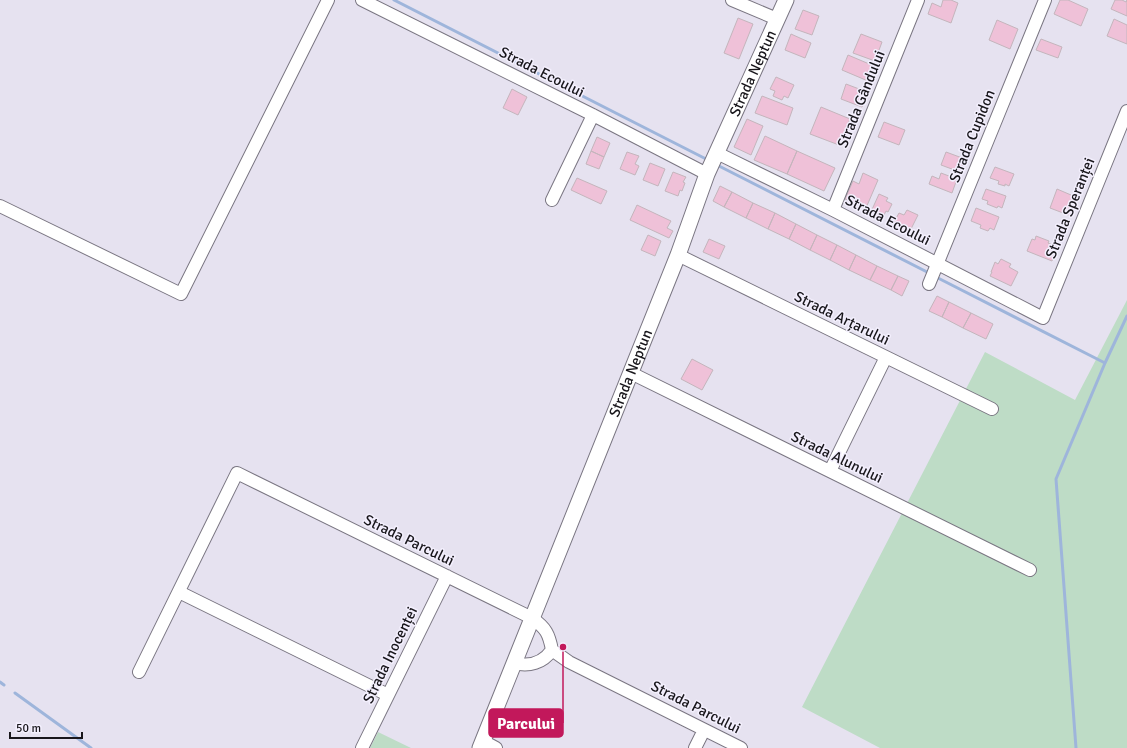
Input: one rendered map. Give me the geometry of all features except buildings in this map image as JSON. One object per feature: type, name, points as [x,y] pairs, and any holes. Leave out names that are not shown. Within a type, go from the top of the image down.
[{"type":"street","points":[[0,206],[181,294],[328,0]]},
{"type":"street","name":"Strada Ecoului","points":[[362,0],[592,115],[833,210],[933,273],[1043,318]]},
{"type":"street","points":[[732,0],[777,19]]},
{"type":"street","name":"Strada Neptun","points":[[486,746],[514,663],[678,255],[712,163],[786,0]]},
{"type":"street","name":"Strada Gândului","points":[[833,210],[918,0]]},
{"type":"street","name":"Strada Cupidon","points":[[933,273],[1045,0]]},
{"type":"street","name":"Strada Speranței","points":[[1043,318],[1127,111]]},
{"type":"street","points":[[552,200],[592,115]]},
{"type":"street","name":"Strada Arțarului","points":[[678,255],[992,409]]},
{"type":"street","points":[[830,471],[886,357]]},
{"type":"street","name":"Strada Alunului","points":[[630,373],[1030,570]]},
{"type":"street","name":"Strada Parcului","points":[[179,592],[237,473],[532,618],[543,626],[550,640],[552,650],[569,662],[741,748]]},
{"type":"street","name":"Strada Inocenței","points":[[362,748],[447,576]]},
{"type":"street","points":[[139,672],[179,592],[388,695]]},
{"type":"street","points":[[514,663],[522,665],[534,663],[546,658],[552,650]]},
{"type":"street","points":[[695,748],[704,730]]},
{"type":"green space","points":[[1127,300],[1127,748],[880,748],[802,707],[985,352],[1075,400]]},
{"type":"green space","points":[[378,732],[411,748],[370,748]]},
{"type":"waterway","points":[[394,0],[708,160]]},
{"type":"waterway","points":[[717,165],[931,274]]},
{"type":"waterway","points":[[936,277],[1105,363]]},
{"type":"waterway","points":[[1076,748],[1056,479],[1105,363],[1127,316]]},
{"type":"waterway","points":[[0,682],[4,685]]},
{"type":"waterway","points":[[15,693],[91,748]]},
{"type":"place","name":"Parcului","points":[[563,647]]}]
